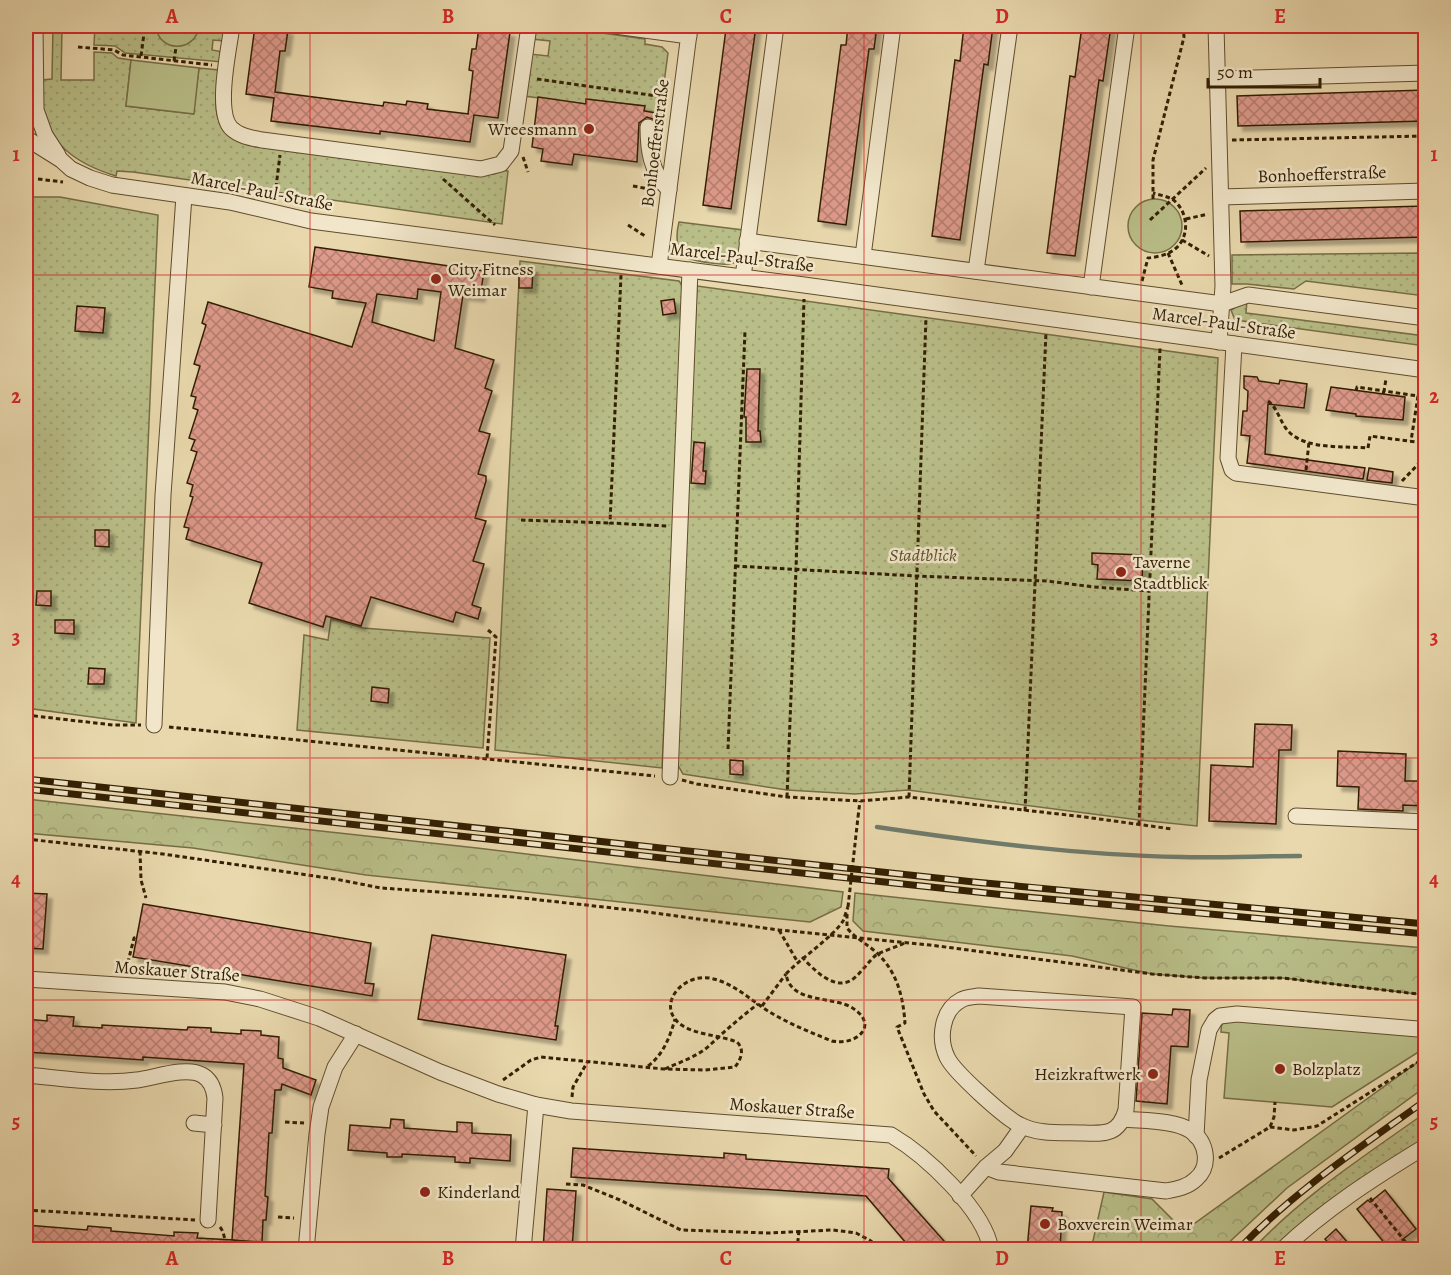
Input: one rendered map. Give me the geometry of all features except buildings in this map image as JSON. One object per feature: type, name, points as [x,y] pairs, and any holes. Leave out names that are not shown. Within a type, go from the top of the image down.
[{"type":"street","name":"Marcel-Paul-Straße","points":[[34,26],[36,110],[45,135],[61,160]]},
{"type":"street","points":[[232,26],[223,103],[225,119],[232,130],[246,137],[282,143],[481,168],[501,164],[511,151],[529,26]]},
{"type":"street","points":[[615,26],[690,31]]},
{"type":"street","name":"Marcel-Paul-Straße","points":[[743,277],[776,26]]},
{"type":"street","points":[[862,256],[893,26]]},
{"type":"street","points":[[976,271],[1010,26]]},
{"type":"street","points":[[1091,286],[1127,26]]},
{"type":"street","points":[[1216,26],[1223,264],[1222,304],[1227,343],[1228,458],[1232,470],[1236,473],[1425,498]]},
{"type":"street","name":"Bonhoefferstraße","points":[[659,266],[690,31]]},
{"type":"street","points":[[1217,79],[1425,73]]},
{"type":"street","name":"Marcel-Paul-Straße","points":[[26,94],[34,78]]},
{"type":"street","points":[[648,127],[651,160],[658,177],[669,190]]},
{"type":"street","name":"Marcel-Paul-Straße","points":[[26,138],[71,169],[112,185],[253,206],[311,221],[804,285],[1425,370]]},
{"type":"street","name":"Bonhoefferstraße","points":[[1221,204],[1425,191]]},
{"type":"street","points":[[154,725],[163,495],[184,196]]},
{"type":"street","points":[[747,241],[1222,304],[1248,295],[1425,318]]},
{"type":"street","points":[[670,777],[690,270]]},
{"type":"street","points":[[1296,816],[1425,822]]},
{"type":"street","name":"Moskauer Straße","points":[[26,979],[225,992],[260,999],[319,1018],[440,1072],[498,1094],[536,1105],[571,1111],[700,1122],[891,1135],[913,1148],[942,1175],[960,1196],[989,1239],[991,1250]]},
{"type":"street","points":[[979,996],[1133,1007],[1126,1110],[1123,1119],[1117,1128],[1096,1134],[1045,1132],[1022,1127],[953,1067],[946,1056],[942,1039],[943,1024],[950,1008],[962,999],[979,996]]},
{"type":"street","points":[[1196,1136],[1199,1080],[1209,1030],[1220,1016],[1235,1014],[1418,1029]]},
{"type":"street","points":[[306,1250],[319,1124],[327,1085],[335,1067],[356,1034]]},
{"type":"street","points":[[26,1075],[111,1081],[189,1072],[201,1074],[214,1089],[208,1220]]},
{"type":"street","points":[[523,1250],[536,1105]]},
{"type":"street","points":[[982,1163],[999,1172],[1166,1191],[1182,1188],[1196,1179],[1204,1167],[1206,1154],[1201,1142],[1192,1131],[1179,1125],[1123,1119]]},
{"type":"street","points":[[194,1123],[214,1125]]},
{"type":"street","points":[[960,1196],[982,1163],[1005,1151],[1022,1127]]},
{"type":"street","points":[[1282,1250],[1306,1227],[1425,1146]]},
{"type":"path","points":[[141,57],[145,26]]},
{"type":"path","points":[[1153,199],[1153,160],[1184,37],[1183,26]]},
{"type":"path","points":[[78,47],[114,50],[123,56],[227,67]]},
{"type":"path","points":[[174,61],[176,47]]},
{"type":"path","points":[[520,84],[536,79],[664,97]]},
{"type":"path","points":[[1150,220],[1173,200],[1219,148],[1425,136]]},
{"type":"path","points":[[275,195],[282,143]]},
{"type":"path","points":[[420,161],[495,225]]},
{"type":"path","points":[[633,186],[652,189]]},
{"type":"path","points":[[1139,293],[1148,258],[1175,249],[1182,240],[1186,219],[1173,200],[1153,193]]},
{"type":"path","points":[[1186,219],[1221,204]]},
{"type":"path","points":[[628,225],[645,236]]},
{"type":"path","points":[[1182,240],[1223,264]]},
{"type":"path","points":[[1168,253],[1188,300]]},
{"type":"path","points":[[610,523],[621,261]]},
{"type":"path","points":[[787,797],[804,285]]},
{"type":"path","points":[[909,797],[927,302]]},
{"type":"path","points":[[1025,811],[1047,318]]},
{"type":"path","points":[[728,749],[745,332]]},
{"type":"path","points":[[1139,825],[1161,334]]},
{"type":"path","points":[[1356,391],[1357,387],[1384,393],[1418,396],[1425,392]]},
{"type":"path","points":[[1411,441],[1418,396]]},
{"type":"path","points":[[1268,401],[1274,405],[1280,420],[1289,432],[1309,442],[1342,448],[1368,448],[1370,436],[1421,443],[1425,448]]},
{"type":"path","points":[[1304,482],[1309,442]]},
{"type":"path","points":[[1400,495],[1402,480],[1425,456]]},
{"type":"path","points":[[521,520],[680,526]]},
{"type":"path","points":[[735,566],[1035,580],[1149,591]]},
{"type":"path","points":[[487,758],[496,637],[488,630]]},
{"type":"path","points":[[26,715],[113,725],[154,725]]},
{"type":"path","points":[[860,801],[847,928],[889,966],[899,984],[905,1023],[897,1027],[924,1094],[934,1111],[982,1163]]},
{"type":"path","points":[[26,839],[140,851],[324,877],[381,888],[513,897],[604,907],[779,930],[907,942],[1152,974],[1205,978],[1283,978],[1425,995]]},
{"type":"path","points":[[140,851],[141,880],[146,898]]},
{"type":"path","points":[[664,1069],[711,1044],[718,1036],[760,1005],[802,957],[830,935],[843,920],[848,907]]},
{"type":"path","points":[[779,930],[797,962]]},
{"type":"path","points":[[119,986],[134,938],[138,937]]},
{"type":"path","points":[[802,957],[829,981],[839,983],[851,981],[878,954],[907,942]]},
{"type":"path","points":[[646,1068],[659,1056],[671,1033],[675,1019],[672,1008],[673,996],[681,984],[696,978],[724,982],[794,1024],[832,1041],[846,1042],[862,1034],[865,1024],[855,1009],[802,993],[790,986],[786,974]]},
{"type":"path","points":[[498,1094],[502,1081],[507,1076],[531,1060],[549,1057],[664,1069],[705,1070],[735,1067],[741,1058],[741,1045],[687,1028],[675,1019]]},
{"type":"path","points":[[1270,1127],[1294,1130],[1317,1126],[1425,1057]]},
{"type":"path","points":[[573,1087],[588,1061]]},
{"type":"path","points":[[1204,1167],[1270,1127],[1274,1117],[1275,1102]]},
{"type":"path","points":[[285,1122],[319,1124]]},
{"type":"path","points":[[566,1184],[583,1185],[620,1200],[681,1230],[770,1233],[834,1230],[856,1233],[871,1241],[878,1250]]},
{"type":"path","points":[[1361,1188],[1412,1250]]},
{"type":"path","points":[[26,1210],[208,1220],[216,1222],[223,1230],[224,1242],[229,1250]]},
{"type":"path","points":[[797,1250],[799,1230]]},
{"type":"green space","points":[[53,26],[62,26],[61,80],[94,80],[94,52],[112,53],[118,58],[131,60],[126,106],[193,114],[199,68],[219,70],[216,112],[223,128],[230,136],[241,142],[481,175],[508,171],[502,224],[133,172],[117,171],[116,176],[92,167],[69,153],[60,144],[52,134],[43,109],[42,80],[52,79]]},
{"type":"green space","points":[[95,26],[226,26],[224,41],[213,40],[212,50],[223,52],[222,62],[125,53],[115,46],[94,45]]},
{"type":"green space","points":[[156,26],[199,26],[191,41],[177,46],[163,41],[158,35]]},
{"type":"green space","points":[[537,26],[645,39],[645,44],[662,47],[668,53],[660,113],[644,111],[644,106],[587,99],[586,104],[524,96],[530,54],[548,56],[550,41],[532,39]]},
{"type":"green space","points":[[131,60],[199,68],[194,114],[126,106]]},
{"type":"green space","points":[[26,197],[60,197],[158,215],[136,723],[26,708]]},
{"type":"green space","points":[[1155,199],[1165,201],[1174,207],[1180,216],[1182,226],[1180,236],[1174,245],[1165,251],[1155,253],[1145,251],[1136,245],[1130,236],[1128,226],[1130,216],[1136,207],[1145,201]]},
{"type":"green space","points":[[679,222],[743,230],[738,260],[734,263],[721,264],[685,257],[677,241]]},
{"type":"green space","points":[[1425,253],[1425,296],[1306,281],[1294,289],[1232,284],[1232,255]]},
{"type":"green space","points":[[520,261],[679,281],[684,288],[662,768],[495,750]]},
{"type":"green space","name":"Stadtblick","points":[[697,286],[1218,358],[1197,826],[908,790],[855,794],[787,790],[683,774],[676,762]]},
{"type":"green space","points":[[1247,300],[1246,313],[1425,336],[1425,346],[1235,320],[1231,310]]},
{"type":"green space","points":[[331,619],[363,628],[490,638],[483,748],[297,730],[304,635],[328,640]]},
{"type":"green space","points":[[26,799],[477,848],[843,892],[841,907],[810,922],[366,875],[193,848],[26,833]]},
{"type":"green space","points":[[855,893],[1169,926],[1425,948],[1425,995],[1283,978],[1205,978],[1152,974],[1072,956],[863,931],[853,921]]},
{"type":"green space","points":[[1222,1018],[1422,1023],[1420,1051],[1332,1107],[1224,1098],[1229,1033],[1221,1032]]},
{"type":"green space","points":[[1425,1057],[1425,1087],[1287,1188],[1222,1249],[1088,1249],[1093,1241],[1104,1192],[1152,1199],[1184,1231]]},
{"type":"green space","points":[[1425,1113],[1425,1139],[1327,1203],[1274,1249],[1252,1250],[1271,1230],[1313,1194]]},
{"type":"waterway","points":[[877,827],[991,843],[1105,854],[1196,857],[1300,856]]},
{"type":"railway","points":[[26,779],[974,882],[1426,924]]},
{"type":"railway","points":[[26,789],[1005,895],[1426,934]]},
{"type":"railway","points":[[1238,1250],[1305,1189],[1426,1100]]},
{"type":"place","name":"Wreesmann","points":[[589,129]]},
{"type":"place","name":"City Fitness Weimar","points":[[436,279]]},
{"type":"place","name":"Taverne Stadtblick","points":[[1121,572]]},
{"type":"place","name":"Bolzplatz","points":[[1280,1069]]},
{"type":"place","name":"Heizkraftwerk","points":[[1153,1074]]},
{"type":"place","name":"Kinderland","points":[[425,1192]]},
{"type":"place","name":"Boxverein Weimar","points":[[1045,1224]]}]
